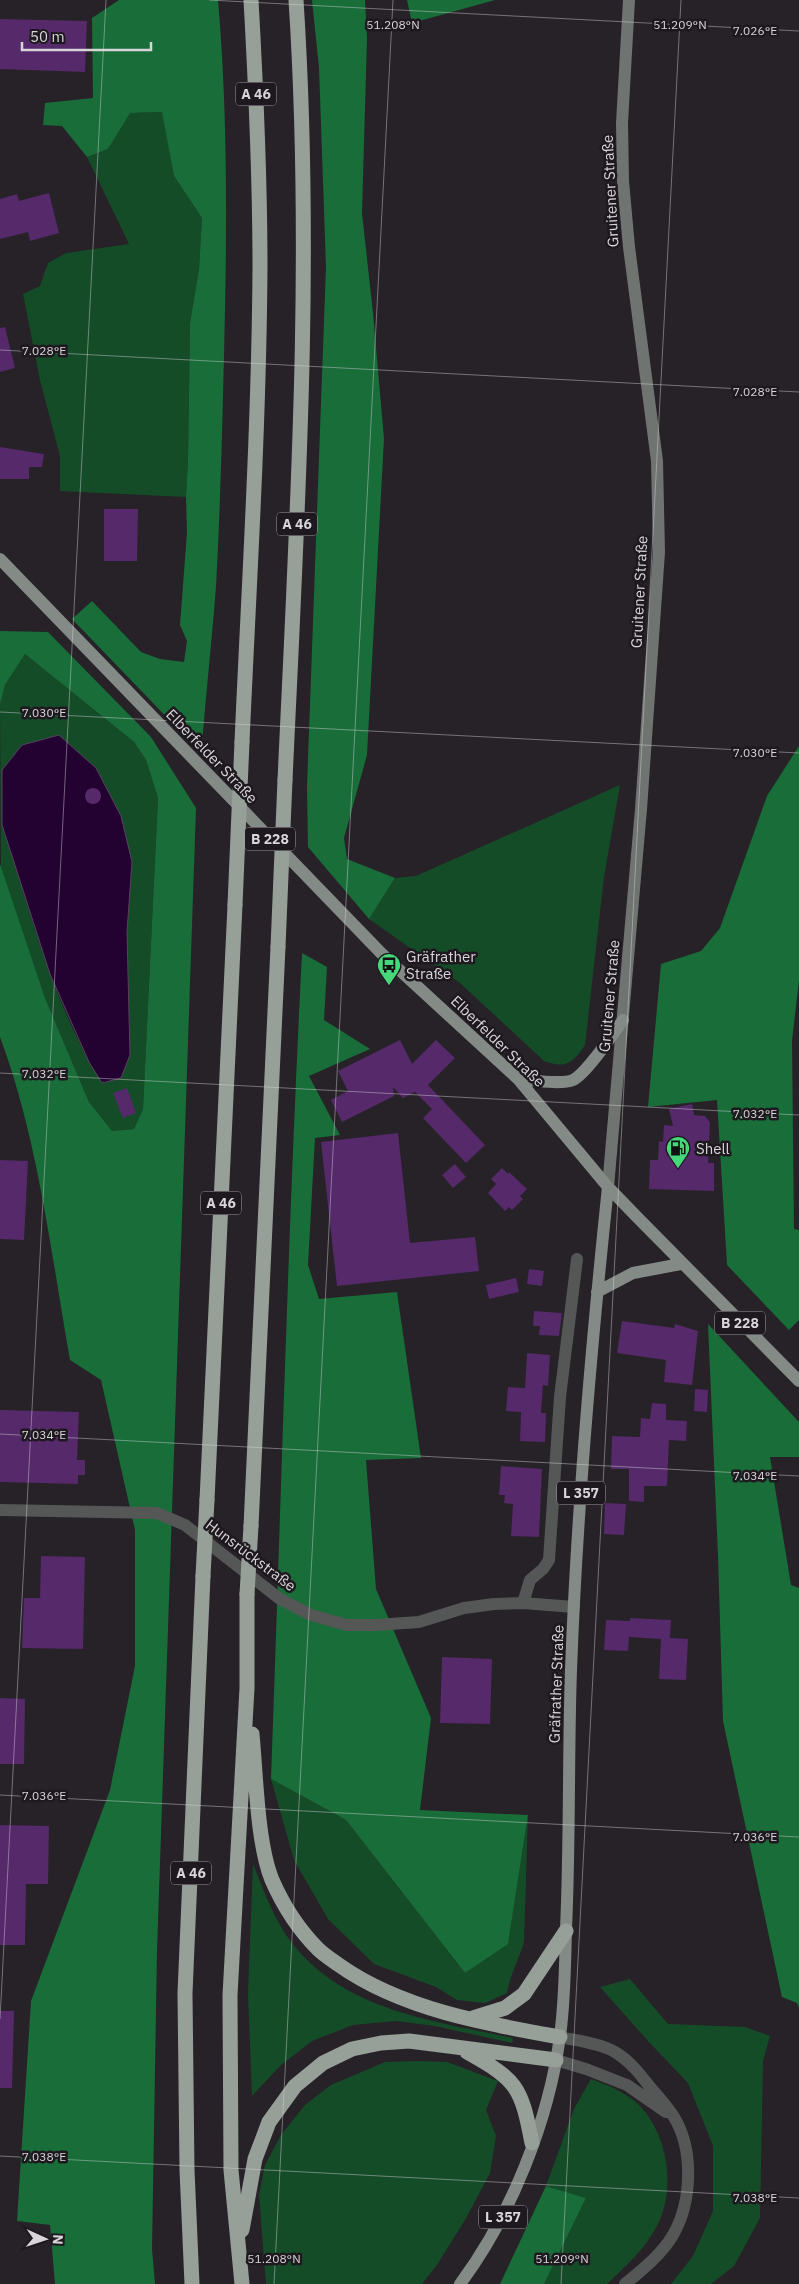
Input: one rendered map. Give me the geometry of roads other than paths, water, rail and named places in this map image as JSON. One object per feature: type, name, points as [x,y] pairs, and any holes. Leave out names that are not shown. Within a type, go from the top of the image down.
[{"type":"highway","name":"A 46","points":[[192,2284],[187,2170],[185,1993],[256,422],[260,268],[259,187],[251,0]]},
{"type":"highway","name":"A 46","points":[[242,2284],[231,2170],[230,1995],[247,1688],[247,1594],[286,780],[300,443],[303,184],[296,0]]},
{"type":"highway","points":[[247,1688],[262,1838],[272,1879],[294,1920],[318,1950],[348,1971],[386,1992],[426,2007],[560,2037]]},
{"type":"highway","points":[[472,2018],[505,2008],[524,1994],[566,1930]]},
{"type":"highway","points":[[239,2248],[255,2159],[270,2122],[295,2086],[323,2063],[352,2049],[381,2043],[409,2041],[556,2060]]},
{"type":"highway","points":[[461,2049],[499,2070],[509,2078],[525,2108],[532,2143]]},
{"type":"main road","name":"Gruitener Straße","points":[[608,1187],[641,809],[659,552],[657,462],[629,247],[623,181],[622,123],[628,0]]},
{"type":"main road","name":"Elberfelder Straße","points":[[0,559],[381,953],[518,1079],[608,1187],[681,1264],[799,1381]]},
{"type":"main road","points":[[518,1079],[573,1080],[596,1057],[623,1020]]},
{"type":"main road","name":"Gräfrather Straße","points":[[560,2037],[564,2006],[574,1607],[586,1404],[608,1187]]},
{"type":"main road","points":[[597,1292],[632,1273],[681,1264]]},
{"type":"main road","name":"L 357","points":[[460,2284],[500,2224],[517,2186],[532,2143],[556,2060],[560,2037]]},
{"type":"street","points":[[523,1603],[530,1580],[543,1569],[549,1560],[560,1397],[577,1259]]},
{"type":"street","name":"Hunsrückstraße","points":[[0,1510],[157,1513],[185,1525],[280,1600],[311,1615],[347,1625],[419,1622],[464,1608],[494,1604],[523,1603],[574,1607]]},
{"type":"street","points":[[560,2037],[598,2045],[625,2059],[636,2069],[674,2118],[681,2134],[687,2165],[686,2192],[683,2208],[673,2234],[667,2243],[625,2284]]},
{"type":"street","points":[[556,2060],[627,2085],[674,2118]]},
{"type":"place","name":"Gräfrather Straße","points":[[389,986]]},
{"type":"place","name":"Shell","points":[[678,1169]]}]
